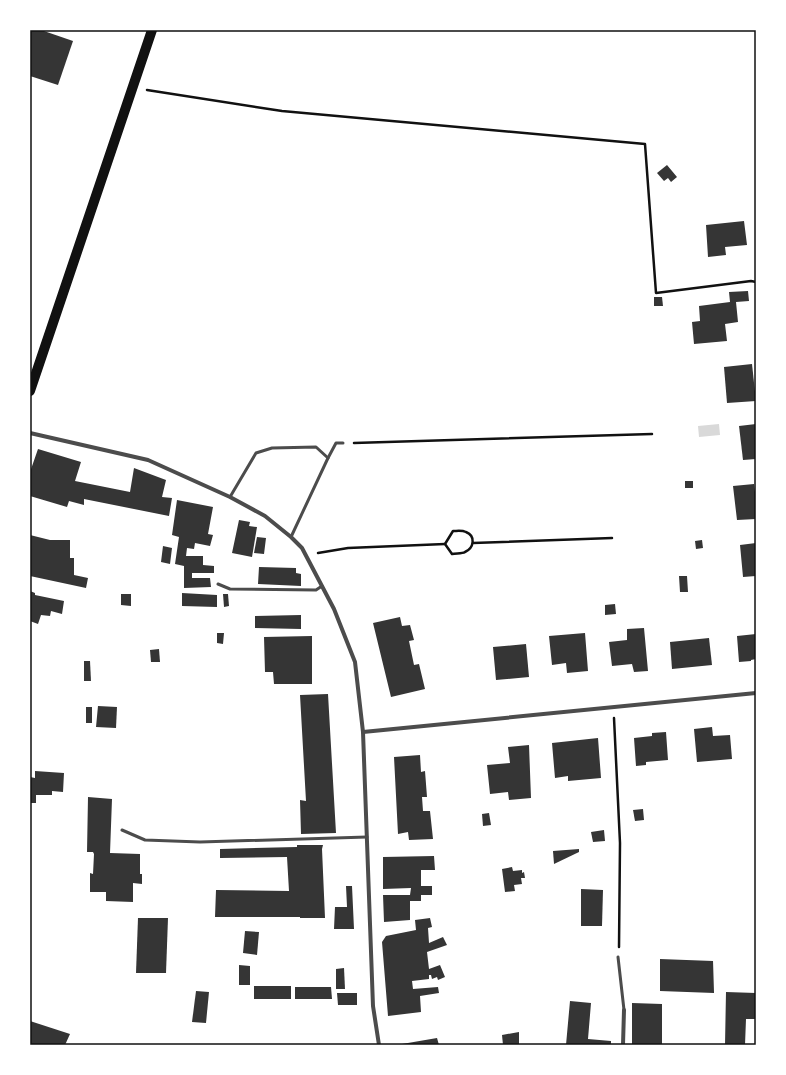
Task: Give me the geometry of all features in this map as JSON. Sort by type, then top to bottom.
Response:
[{"type":"main road","points":[[30,391],[152,30]]},
{"type":"street","points":[[30,433],[148,460],[230,497],[265,516],[291,537],[302,548],[307,556],[334,609],[354,662],[363,732],[373,1006],[379,1045]]},
{"type":"street","points":[[363,732],[756,693]]},
{"type":"street","points":[[624,1010],[624,1045]]},
{"type":"lane","points":[[291,537],[336,443],[344,443]]},
{"type":"lane","points":[[230,497],[256,453],[272,448],[316,447],[328,458]]},
{"type":"lane","points":[[218,584],[230,589],[316,590],[322,586]]},
{"type":"lane","points":[[122,830],[145,840],[200,842],[367,837]]},
{"type":"lane","points":[[618,957],[624,1010]]},
{"type":"path","points":[[132,88],[282,111],[645,144],[656,293],[751,281],[756,282]]},
{"type":"path","points":[[344,443],[652,434]]},
{"type":"path","points":[[453,531],[465,531],[471,535],[473,543],[471,548],[465,553],[452,554],[445,544],[453,531]]},
{"type":"path","points":[[473,543],[612,538]]},
{"type":"path","points":[[307,556],[348,548],[445,544]]},
{"type":"path","points":[[614,707],[620,843],[618,957]]},
{"type":"shaded area","points":[[719,424],[720,435],[699,437],[698,426]]},
{"type":"building","points":[[30,30],[41,30],[73,41],[58,85],[30,76]]},
{"type":"building","points":[[667,165],[677,177],[671,182],[668,178],[664,181],[657,173]]},
{"type":"building","points":[[744,221],[747,245],[725,247],[726,255],[708,257],[706,225]]},
{"type":"building","points":[[748,291],[749,301],[736,302],[738,322],[725,324],[727,341],[694,344],[692,322],[700,321],[699,306],[730,302],[729,292]]},
{"type":"building","points":[[654,297],[662,297],[663,306],[654,306]]},
{"type":"building","points":[[752,364],[756,401],[727,403],[724,367]]},
{"type":"building","points":[[756,424],[756,459],[743,460],[739,426]]},
{"type":"building","points":[[38,449],[81,462],[75,481],[130,492],[134,468],[166,480],[162,497],[172,498],[169,516],[84,499],[84,505],[69,501],[67,507],[30,496],[30,472]]},
{"type":"building","points":[[685,481],[693,481],[693,488],[685,488]]},
{"type":"building","points":[[754,484],[756,492],[756,519],[737,520],[733,486]]},
{"type":"building","points":[[177,500],[213,507],[208,534],[213,535],[210,546],[195,543],[194,549],[187,548],[186,556],[203,556],[203,565],[214,566],[214,573],[192,573],[192,578],[210,578],[211,587],[184,588],[184,566],[175,564],[179,537],[172,535]]},
{"type":"building","points":[[239,520],[250,522],[249,526],[257,527],[252,557],[232,553]]},
{"type":"building","points":[[30,535],[50,540],[70,540],[70,558],[74,558],[74,575],[88,578],[86,588],[30,576]]},
{"type":"building","points":[[257,537],[266,538],[264,554],[254,553]]},
{"type":"building","points":[[702,540],[703,548],[696,549],[695,541]]},
{"type":"building","points":[[756,543],[756,576],[743,577],[740,545]]},
{"type":"building","points":[[163,546],[172,548],[170,564],[161,562]]},
{"type":"building","points":[[259,567],[296,568],[296,573],[301,574],[301,586],[258,584]]},
{"type":"building","points":[[679,576],[687,576],[688,592],[680,592]]},
{"type":"building","points":[[30,591],[35,593],[35,595],[64,601],[62,614],[51,611],[50,616],[41,615],[38,624],[30,621]]},
{"type":"building","points":[[182,593],[217,595],[217,607],[182,606]]},
{"type":"building","points":[[121,594],[131,594],[131,606],[121,605]]},
{"type":"building","points":[[223,594],[228,594],[229,606],[224,607]]},
{"type":"building","points":[[615,604],[616,614],[605,615],[605,605]]},
{"type":"building","points":[[301,615],[301,629],[255,628],[255,616]]},
{"type":"building","points":[[400,617],[402,626],[410,625],[414,640],[409,641],[414,665],[419,664],[425,689],[391,697],[373,623]]},
{"type":"building","points":[[644,628],[648,671],[634,672],[632,664],[612,666],[609,642],[627,640],[627,629]]},
{"type":"building","points":[[217,633],[224,633],[223,644],[217,643]]},
{"type":"building","points":[[585,633],[588,671],[567,673],[566,663],[552,665],[549,636]]},
{"type":"building","points":[[756,634],[756,659],[739,662],[737,636]]},
{"type":"building","points":[[312,636],[312,684],[274,684],[273,672],[265,672],[264,637]]},
{"type":"building","points":[[709,638],[712,665],[672,669],[670,642]]},
{"type":"building","points":[[526,644],[529,677],[496,680],[493,647]]},
{"type":"building","points":[[159,649],[160,662],[151,662],[150,650]]},
{"type":"building","points":[[84,661],[90,661],[91,681],[84,681]]},
{"type":"building","points":[[328,694],[336,833],[301,834],[300,800],[306,801],[300,695]]},
{"type":"building","points":[[98,706],[117,707],[116,728],[96,727]]},
{"type":"building","points":[[86,707],[92,707],[92,723],[86,723]]},
{"type":"building","points":[[712,727],[713,736],[730,735],[732,759],[697,762],[694,729]]},
{"type":"building","points":[[666,732],[668,760],[646,762],[646,765],[636,766],[634,738],[652,736],[652,733]]},
{"type":"building","points":[[598,738],[601,778],[568,781],[568,776],[555,778],[552,743]]},
{"type":"building","points":[[529,745],[531,798],[509,800],[508,792],[490,794],[487,765],[510,763],[508,747]]},
{"type":"building","points":[[420,755],[421,772],[425,771],[427,797],[422,797],[423,811],[430,811],[433,839],[409,840],[408,832],[398,834],[394,757]]},
{"type":"building","points":[[35,771],[64,773],[63,792],[52,791],[52,795],[36,795],[36,803],[30,803],[30,777],[35,778]]},
{"type":"building","points":[[88,797],[112,799],[110,853],[140,854],[140,874],[142,874],[142,884],[133,883],[133,902],[106,901],[106,892],[90,892],[90,873],[93,874],[94,854],[93,852],[87,852]]},
{"type":"building","points":[[643,809],[644,820],[635,821],[633,810]]},
{"type":"building","points":[[489,813],[491,825],[483,826],[482,814]]},
{"type":"building","points":[[604,830],[605,841],[593,842],[591,832]]},
{"type":"building","points":[[297,845],[323,845],[325,918],[215,917],[216,890],[289,891],[287,857],[220,858],[220,849],[297,847]]},
{"type":"building","points":[[579,849],[579,852],[554,864],[553,851]]},
{"type":"building","points":[[434,856],[435,870],[421,870],[421,886],[432,886],[432,895],[421,895],[421,901],[410,901],[410,920],[384,922],[383,895],[410,895],[411,888],[383,889],[383,857]]},
{"type":"building","points":[[512,867],[513,871],[522,870],[525,878],[521,878],[522,884],[514,885],[515,891],[505,892],[502,869]]},
{"type":"building","points":[[346,886],[352,886],[354,929],[334,929],[335,907],[347,907]]},
{"type":"building","points":[[581,889],[603,890],[602,926],[581,926]]},
{"type":"building","points":[[138,918],[168,918],[166,973],[136,973]]},
{"type":"building","points":[[430,918],[432,927],[428,928],[429,943],[443,937],[447,945],[427,952],[429,969],[440,965],[445,977],[438,980],[437,977],[432,979],[431,975],[429,975],[429,979],[412,981],[413,989],[438,987],[439,993],[420,996],[421,1012],[388,1016],[382,942],[386,936],[416,930],[415,920]]},
{"type":"building","points":[[245,931],[259,932],[257,955],[243,953]]},
{"type":"building","points":[[660,959],[713,961],[714,993],[660,991]]},
{"type":"building","points":[[239,965],[250,966],[250,985],[239,985]]},
{"type":"building","points":[[344,968],[345,989],[336,989],[336,969]]},
{"type":"building","points":[[254,986],[291,986],[291,999],[254,999]]},
{"type":"building","points":[[295,987],[331,987],[332,999],[295,999]]},
{"type":"building","points":[[196,991],[209,992],[206,1023],[192,1022]]},
{"type":"building","points":[[726,992],[756,993],[756,1019],[746,1019],[745,1045],[725,1045]]},
{"type":"building","points":[[337,993],[357,993],[357,1005],[338,1005]]},
{"type":"building","points":[[570,1001],[591,1003],[588,1039],[611,1041],[611,1045],[566,1045]]},
{"type":"building","points":[[632,1003],[662,1004],[662,1045],[632,1045]]},
{"type":"building","points":[[30,1021],[70,1034],[65,1045],[30,1045]]},
{"type":"building","points":[[519,1032],[519,1045],[503,1045],[502,1035]]},
{"type":"building","points":[[437,1038],[439,1045],[402,1045],[402,1044]]}]
